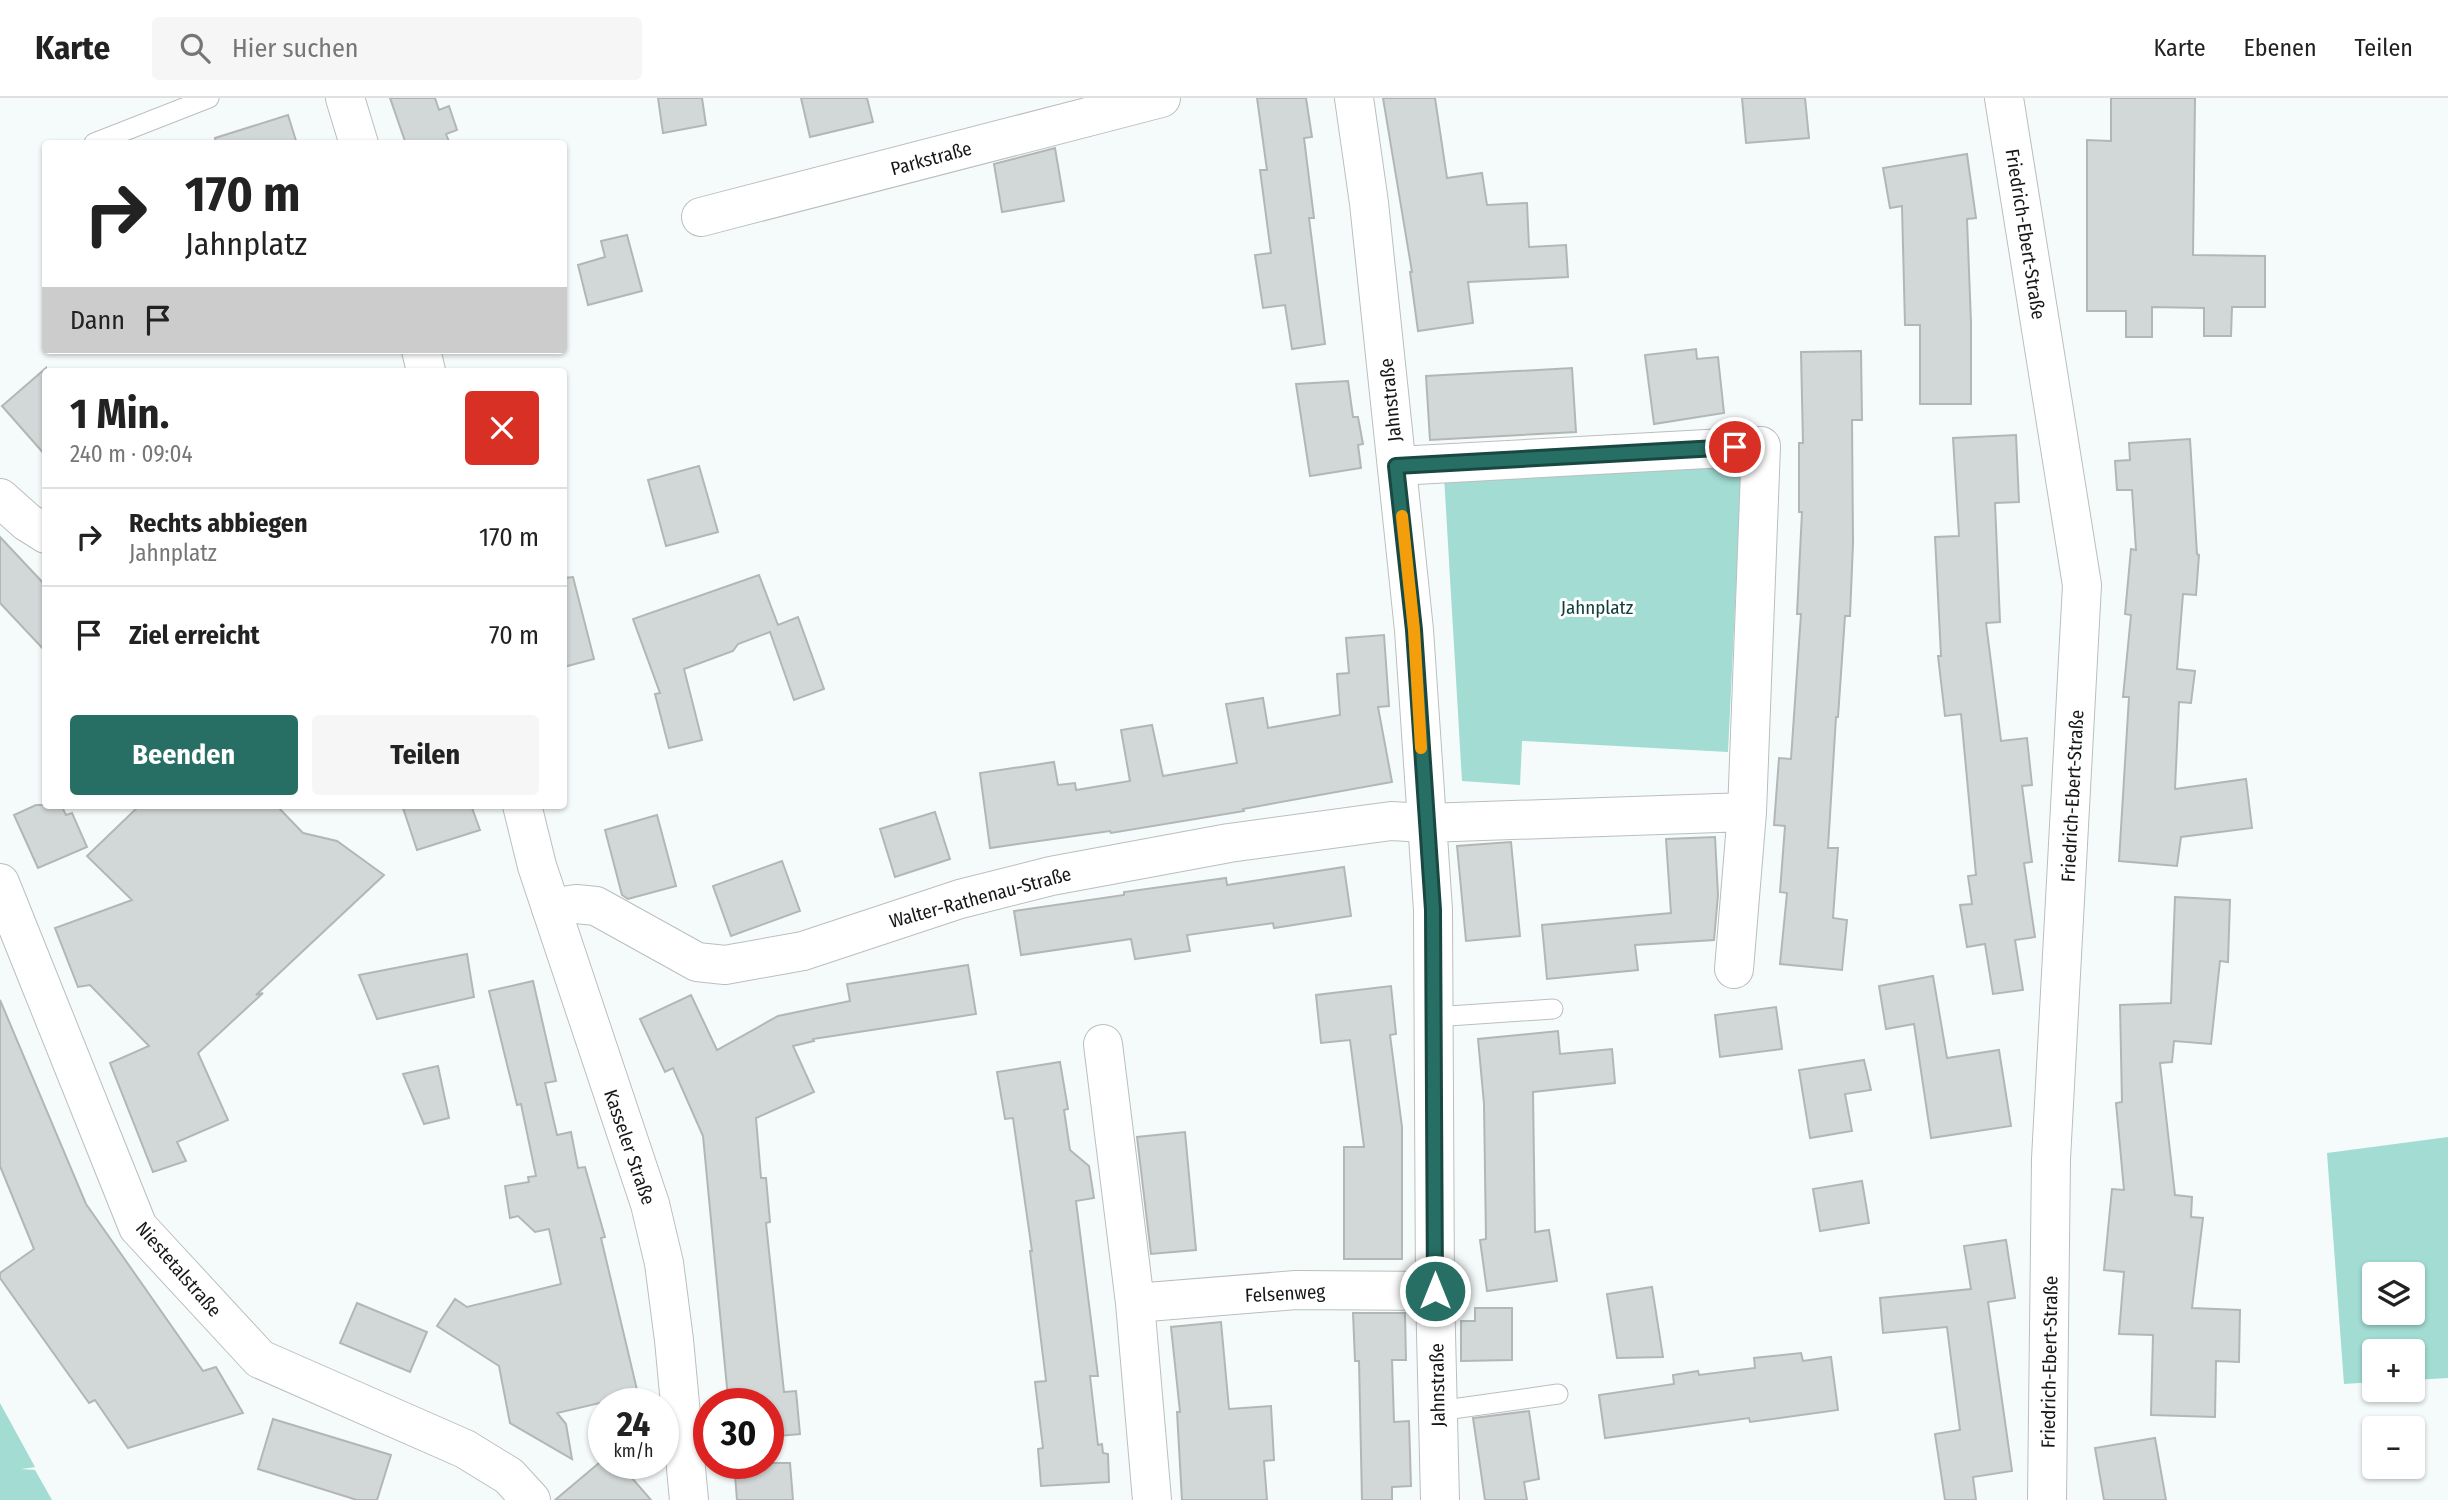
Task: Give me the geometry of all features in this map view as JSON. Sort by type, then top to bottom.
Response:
[{"type":"street","points":[[345,98],[358,140]]},
{"type":"street","name":"Parkstraße","points":[[701,217],[1161,98]]},
{"type":"street","name":"Jahnstraße","points":[[1354,98],[1369,204],[1414,630],[1433,910],[1435,1291],[1440,1500]]},
{"type":"street","name":"Friedrich-Ebert-Straße","points":[[2004,98],[2082,584],[2051,1159],[2047,1500]]},
{"type":"street","points":[[1396,466],[1761,446],[1747,813],[1734,969]]},
{"type":"street","points":[[0,498],[42,531]]},
{"type":"street","name":"Kasseler Straße","points":[[523,809],[537,866],[650,1204],[664,1263],[689,1500]]},
{"type":"street","points":[[1426,823],[1747,813]]},
{"type":"street","name":"Walter-Rathenau-Straße","points":[[551,908],[576,904],[596,906],[697,962],[725,965],[803,951],[960,899],[1051,876],[1229,843],[1391,821],[1426,823]]},
{"type":"street","name":"Niestetalstraße","points":[[0,884],[138,1227],[260,1359],[465,1449],[509,1476],[531,1500]]},
{"type":"street","points":[[1103,1044],[1135,1303],[1152,1500]]},
{"type":"street","name":"Felsenweg","points":[[1135,1303],[1296,1290],[1435,1291]]},
{"type":"lane","points":[[102,140],[209,98]]},
{"type":"lane","points":[[1434,1017],[1553,1009]]},
{"type":"lane","points":[[1438,1411],[1558,1394]]},
{"type":"green space","name":"Jahnplatz","points":[[1742,463],[1728,752],[1522,741],[1520,785],[1462,781],[1444,476]]},
{"type":"green space","points":[[2448,1137],[2448,1378],[2425,1379],[2425,1339],[2362,1339],[2362,1383],[2344,1384],[2327,1153]]},
{"type":"green space","points":[[0,1403],[35,1467],[21,1469],[35,1470],[52,1500],[0,1500]]},
{"type":"building","points":[[390,98],[435,98],[439,110],[449,106],[457,130],[446,134],[448,140],[405,140]]},
{"type":"building","points":[[658,98],[702,98],[706,125],[663,133]]},
{"type":"building","points":[[801,98],[867,98],[873,122],[810,137]]},
{"type":"building","points":[[1257,98],[1306,98],[1312,137],[1304,138],[1314,218],[1309,218],[1325,344],[1292,349],[1285,305],[1263,308],[1255,255],[1271,253],[1260,170],[1267,170]]},
{"type":"building","points":[[1383,98],[1435,98],[1447,178],[1482,173],[1487,205],[1527,203],[1529,247],[1566,245],[1568,277],[1468,282],[1473,323],[1418,331],[1412,272]]},
{"type":"building","points":[[1742,98],[1805,98],[1809,138],[1746,143]]},
{"type":"building","points":[[2111,98],[2195,98],[2193,255],[2265,256],[2265,307],[2232,307],[2231,336],[2204,336],[2204,308],[2152,307],[2152,337],[2126,337],[2126,311],[2087,311],[2087,140],[2111,141]]},
{"type":"building","points":[[288,115],[296,140],[215,140]]},
{"type":"building","points":[[1055,148],[1064,201],[1002,212],[994,164]]},
{"type":"building","points":[[1967,154],[1976,218],[1967,219],[1971,404],[1920,404],[1920,325],[1905,325],[1902,206],[1890,208],[1883,168]]},
{"type":"building","points":[[627,235],[642,291],[588,305],[578,265],[605,257],[601,241]]},
{"type":"building","points":[[1696,349],[1697,359],[1718,357],[1724,413],[1654,424],[1645,355]]},
{"type":"building","points":[[1861,351],[1862,420],[1852,420],[1853,543],[1850,616],[1845,616],[1828,848],[1838,848],[1833,918],[1847,920],[1842,970],[1780,964],[1787,893],[1780,892],[1785,826],[1774,825],[1779,758],[1791,759],[1801,614],[1797,614],[1802,512],[1799,512],[1799,443],[1803,443],[1801,352]]},
{"type":"building","points":[[1572,368],[1576,432],[1430,440],[1426,376]]},
{"type":"building","points":[[42,371],[42,451],[2,406]]},
{"type":"building","points":[[1348,381],[1353,417],[1358,417],[1363,444],[1358,445],[1361,468],[1310,476],[1296,384]]},
{"type":"building","points":[[2016,435],[2019,502],[1995,503],[2000,622],[1986,623],[2001,741],[2027,738],[2032,785],[2022,786],[2032,862],[2024,863],[2035,937],[2015,940],[2023,990],[1993,994],[1985,944],[1967,947],[1960,905],[1972,904],[1968,876],[1976,875],[1961,714],[1945,716],[1938,656],[1941,656],[1935,537],[1959,536],[1953,438]]},
{"type":"building","points":[[2190,439],[2199,555],[2196,595],[2183,594],[2177,669],[2195,671],[2191,703],[2179,702],[2175,789],[2246,779],[2252,828],[2181,837],[2177,866],[2119,861],[2129,697],[2123,697],[2131,615],[2125,614],[2131,549],[2136,550],[2132,490],[2117,490],[2115,461],[2130,460],[2129,443]]},
{"type":"building","points":[[699,466],[718,532],[666,546],[648,480]]},
{"type":"building","points":[[0,537],[42,582],[42,648],[0,603]]},
{"type":"building","points":[[759,575],[778,625],[798,617],[824,689],[794,700],[770,632],[738,644],[733,651],[684,669],[702,740],[669,748],[655,694],[660,693],[633,619]]},
{"type":"building","points":[[573,577],[594,659],[567,666],[567,578]]},
{"type":"building","points":[[1384,635],[1389,706],[1378,707],[1392,782],[1243,809],[1244,811],[1111,833],[1110,831],[990,848],[980,773],[1054,762],[1058,785],[1075,783],[1076,790],[1130,781],[1121,730],[1152,725],[1163,776],[1237,763],[1226,704],[1263,698],[1268,728],[1340,715],[1337,674],[1349,673],[1346,638]]},
{"type":"building","points":[[36,805],[42,805],[42,809],[63,809],[66,815],[72,813],[87,847],[38,868],[14,815]]},
{"type":"building","points":[[136,809],[280,809],[303,833],[337,841],[384,875],[198,1053],[228,1120],[177,1142],[186,1161],[153,1172],[110,1063],[149,1046],[90,985],[78,987],[55,928],[132,900],[87,856]]},
{"type":"building","points":[[403,809],[472,809],[480,830],[417,850]]},
{"type":"building","points":[[935,812],[950,859],[895,877],[880,829]]},
{"type":"building","points":[[657,815],[676,886],[628,899],[622,895],[605,830]]},
{"type":"building","points":[[1715,837],[1718,895],[1714,940],[1635,945],[1638,970],[1547,979],[1542,925],[1671,913],[1666,839]]},
{"type":"building","points":[[1511,842],[1520,936],[1466,941],[1457,846]]},
{"type":"building","points":[[782,861],[800,911],[731,936],[713,886]]},
{"type":"building","points":[[1344,867],[1351,916],[1274,928],[1273,923],[1187,935],[1190,951],[1135,959],[1131,939],[1021,955],[1014,911],[1226,878],[1227,885]]},
{"type":"building","points":[[2175,897],[2230,900],[2228,962],[2220,961],[2211,1044],[2174,1041],[2172,1062],[2160,1063],[2175,1195],[2192,1197],[2191,1217],[2203,1218],[2192,1308],[2240,1310],[2239,1362],[2216,1361],[2215,1417],[2151,1415],[2153,1335],[2119,1334],[2124,1272],[2104,1270],[2112,1189],[2124,1190],[2116,1103],[2122,1102],[2120,1005],[2171,1003]]},
{"type":"building","points":[[467,954],[474,997],[377,1019],[359,975]]},
{"type":"building","points":[[968,965],[976,1014],[813,1039],[814,1041],[793,1046],[814,1092],[756,1118],[761,1178],[766,1178],[770,1222],[766,1223],[784,1388],[727,1388],[703,1136],[673,1068],[665,1072],[640,1019],[691,995],[717,1050],[778,1016],[850,1001],[847,984]]},
{"type":"building","points":[[1933,976],[1947,1058],[1999,1050],[2011,1126],[1931,1138],[1914,1024],[1886,1029],[1879,986]]},
{"type":"building","points":[[533,981],[556,1081],[545,1083],[557,1135],[571,1132],[578,1168],[585,1167],[605,1237],[601,1238],[637,1388],[588,1388],[588,1406],[557,1413],[566,1424],[572,1459],[510,1423],[499,1366],[437,1326],[455,1299],[467,1307],[561,1284],[549,1229],[535,1232],[518,1216],[510,1218],[505,1186],[529,1182],[528,1177],[536,1176],[521,1104],[517,1105],[489,991]]},
{"type":"building","points":[[1391,986],[1396,1034],[1390,1035],[1402,1127],[1402,1259],[1344,1259],[1344,1147],[1364,1147],[1350,1040],[1321,1043],[1316,995]]},
{"type":"building","points":[[0,1000],[86,1204],[203,1371],[216,1367],[243,1413],[128,1448],[95,1400],[89,1403],[0,1278],[0,1273],[34,1249],[0,1166]]},
{"type":"building","points":[[1776,1007],[1782,1049],[1720,1057],[1715,1015]]},
{"type":"building","points":[[1558,1031],[1560,1054],[1612,1049],[1615,1083],[1533,1092],[1535,1232],[1549,1230],[1557,1281],[1487,1291],[1480,1240],[1486,1239],[1484,1104],[1478,1039]]},
{"type":"building","points":[[1864,1060],[1871,1090],[1845,1094],[1852,1131],[1810,1138],[1799,1070]]},
{"type":"building","points":[[1060,1062],[1068,1109],[1064,1110],[1070,1150],[1089,1166],[1094,1198],[1076,1201],[1098,1376],[1090,1376],[1098,1445],[1102,1444],[1103,1453],[1108,1454],[1109,1482],[1041,1486],[1038,1449],[1043,1448],[1035,1382],[1046,1381],[1032,1251],[1013,1118],[1005,1119],[997,1072]]},
{"type":"building","points":[[438,1066],[449,1118],[424,1124],[403,1074]]},
{"type":"building","points":[[1185,1132],[1196,1250],[1151,1254],[1137,1137]]},
{"type":"building","points":[[1862,1181],[1869,1223],[1820,1231],[1813,1189]]},
{"type":"building","points":[[2006,1240],[2015,1298],[1988,1302],[2012,1471],[1973,1477],[1976,1500],[1945,1500],[1935,1434],[1960,1430],[1947,1327],[1883,1333],[1880,1298],[1971,1289],[1964,1246]]},
{"type":"building","points":[[1652,1287],[1663,1357],[1617,1358],[1607,1294]]},
{"type":"building","points":[[357,1303],[427,1332],[410,1372],[340,1343]]},
{"type":"building","points":[[1475,1308],[1512,1308],[1512,1360],[1461,1361],[1461,1321],[1475,1321]]},
{"type":"building","points":[[1353,1313],[1405,1313],[1406,1360],[1392,1360],[1394,1422],[1409,1421],[1411,1486],[1392,1487],[1392,1500],[1362,1500],[1359,1361],[1355,1361]]},
{"type":"building","points":[[1221,1322],[1229,1409],[1271,1406],[1274,1460],[1264,1461],[1267,1500],[1182,1500],[1177,1412],[1180,1412],[1171,1327]]},
{"type":"building","points":[[1801,1353],[1803,1361],[1831,1357],[1838,1410],[1750,1422],[1749,1418],[1605,1438],[1599,1395],[1674,1384],[1673,1375],[1698,1371],[1699,1375],[1755,1368],[1754,1358]]},
{"type":"building","points":[[796,1391],[800,1434],[784,1436],[784,1392]]},
{"type":"building","points":[[1529,1411],[1539,1479],[1524,1482],[1527,1500],[1485,1500],[1473,1418]]},
{"type":"building","points":[[273,1419],[391,1455],[377,1500],[357,1500],[258,1469]]},
{"type":"building","points":[[2155,1438],[2166,1500],[2104,1500],[2095,1448]]},
{"type":"building","points":[[784,1463],[790,1463],[793,1500],[737,1500],[735,1479],[784,1479]]},
{"type":"building","points":[[588,1472],[588,1479],[633,1479],[651,1500],[555,1500]]},
{"type":"slow traffic","points":[[1402,516],[1414,630],[1421,748]]},
{"type":"route","points":[[1435,1291],[1433,910],[1414,630],[1396,466],[1735,447]]}]
